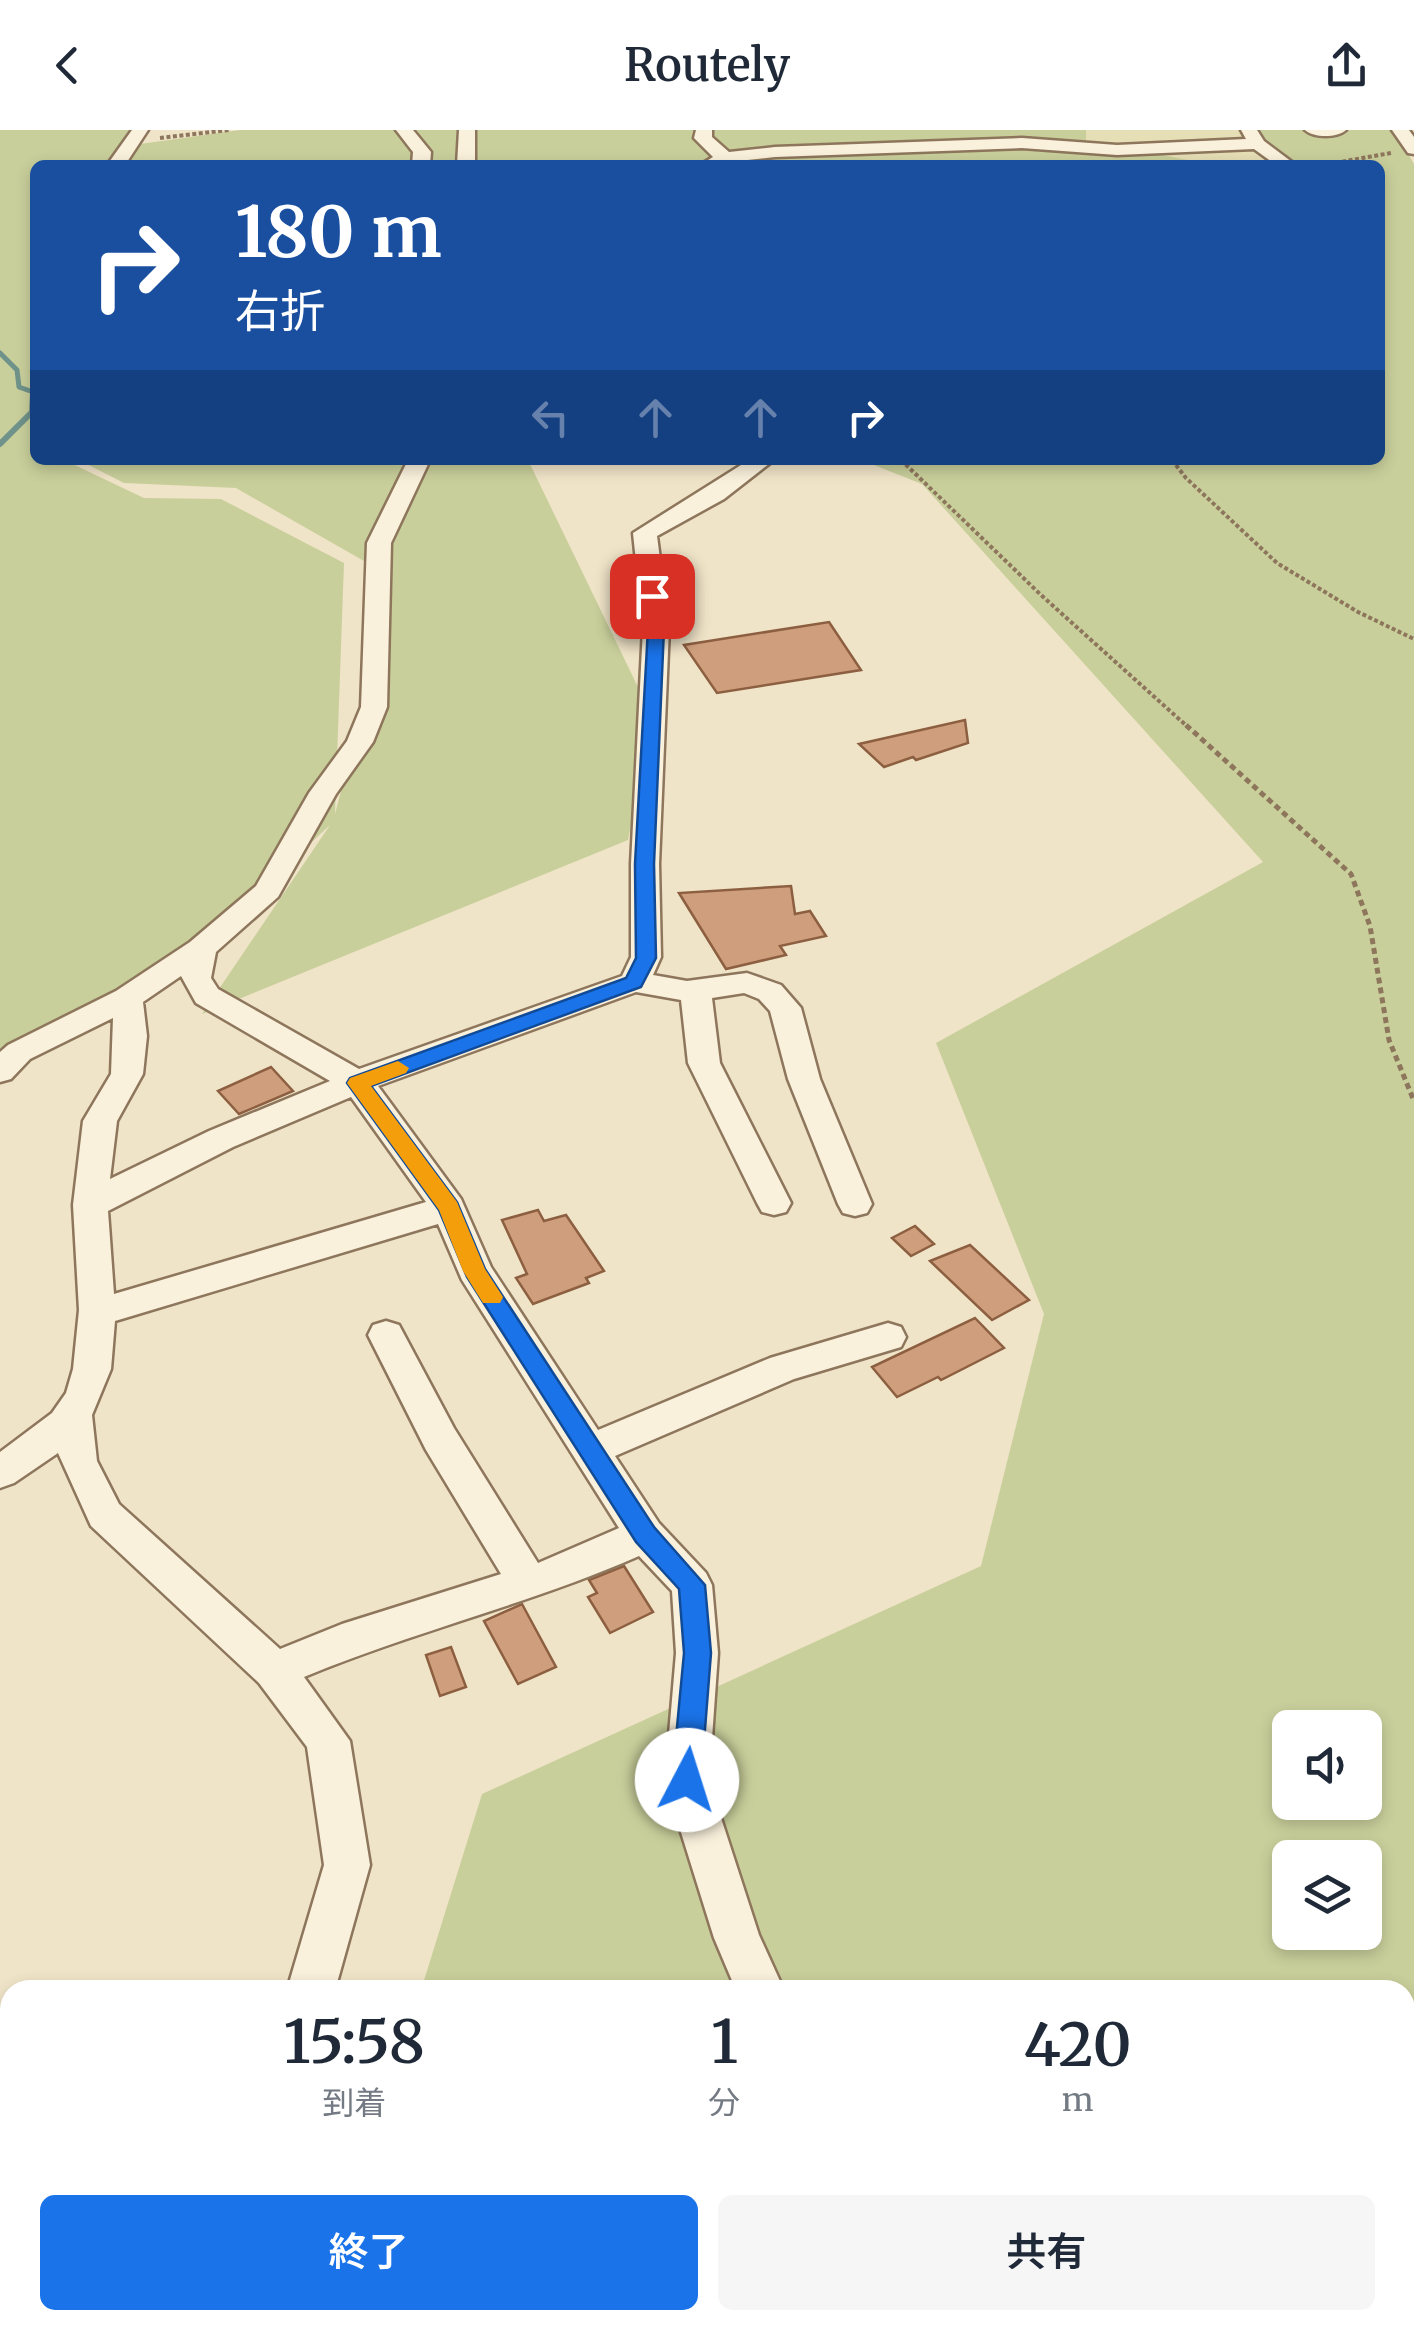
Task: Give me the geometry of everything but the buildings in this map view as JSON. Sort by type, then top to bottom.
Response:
[{"type":"street","points":[[404,130],[422,152],[421,160]]},
{"type":"street","points":[[466,160],[468,130]]},
{"type":"street","points":[[704,130],[703,138],[716,160]]},
{"type":"street","points":[[1312,130],[1338,130]]},
{"type":"street","points":[[1400,130],[1413,149]]},
{"type":"street","points":[[120,160],[137,135]]},
{"type":"street","points":[[729,160],[775,152],[1022,143],[1117,150],[1254,137],[1282,160]]},
{"type":"street","points":[[0,1072],[18,1052],[127,998],[202,949],[268,892],[322,793],[360,742],[374,706],[379,543],[417,465]]},
{"type":"street","points":[[634,982],[646,958],[645,864],[656,628],[645,533],[716,494],[756,465]]},
{"type":"street","points":[[202,949],[196,978],[207,996],[358,1083],[450,1208],[475,1271],[645,1534],[692,1585],[698,1653],[687,1780],[736,1938],[755,1980]]},
{"type":"street","points":[[90,1204],[152,1169],[358,1083],[634,982],[699,990],[747,983],[770,992],[784,1008],[804,1079],[855,1204]]},
{"type":"street","points":[[699,990],[696,997],[704,1064],[774,1203]]},
{"type":"street","points":[[0,1472],[28,1455],[72,1416],[96,1362],[90,1204],[100,1120],[126,1074],[131,1036],[127,998]]},
{"type":"street","points":[[94,1314],[450,1208]]},
{"type":"street","points":[[386,1335],[440,1439],[528,1582]]},
{"type":"street","points":[[591,1450],[782,1368],[888,1336]]},
{"type":"street","points":[[72,1416],[78,1460],[105,1516],[274,1670],[328,1741],[348,1865],[314,1980]]},
{"type":"street","points":[[274,1670],[342,1642],[528,1582],[645,1534]]},
{"type":"path","points":[[137,135],[229,130]]},
{"type":"path","points":[[1351,160],[1413,149]]},
{"type":"path","points":[[906,465],[1040,595],[1351,874],[1361,890],[1369,921],[1384,1023],[1414,1100]]},
{"type":"path","points":[[1176,465],[1277,563],[1358,612],[1414,639]]},
{"type":"shaded area","points":[[1086,130],[1249,130],[1264,160],[1168,160],[1086,151]]},
{"type":"green space","points":[[0,130],[147,130],[133,145],[240,130],[1086,130],[1086,150],[1146,152],[1188,160],[30,160],[30,465],[75,465],[144,498],[221,499],[344,563],[335,814],[377,653],[378,569],[236,488],[124,483],[89,465],[530,465],[652,716],[628,840],[202,1014],[330,825],[188,958],[0,1061]]},
{"type":"green space","points":[[1249,130],[1395,130],[1414,164],[1414,1980],[424,1980],[482,1794],[981,1566],[1044,1314],[936,1043],[1263,862],[922,484],[874,465],[1385,465],[1385,160],[1264,160]]},
{"type":"waterway","points":[[0,353],[17,370],[19,387],[30,391]]},
{"type":"waterway","points":[[0,444],[30,414]]},
{"type":"slow traffic","points":[[398,1068],[358,1083],[450,1208],[475,1271],[491,1297]]},
{"type":"route","points":[[652,596],[656,628],[645,864],[646,958],[634,982],[358,1083],[450,1208],[475,1271],[645,1534],[692,1585],[698,1653],[687,1780]]}]
